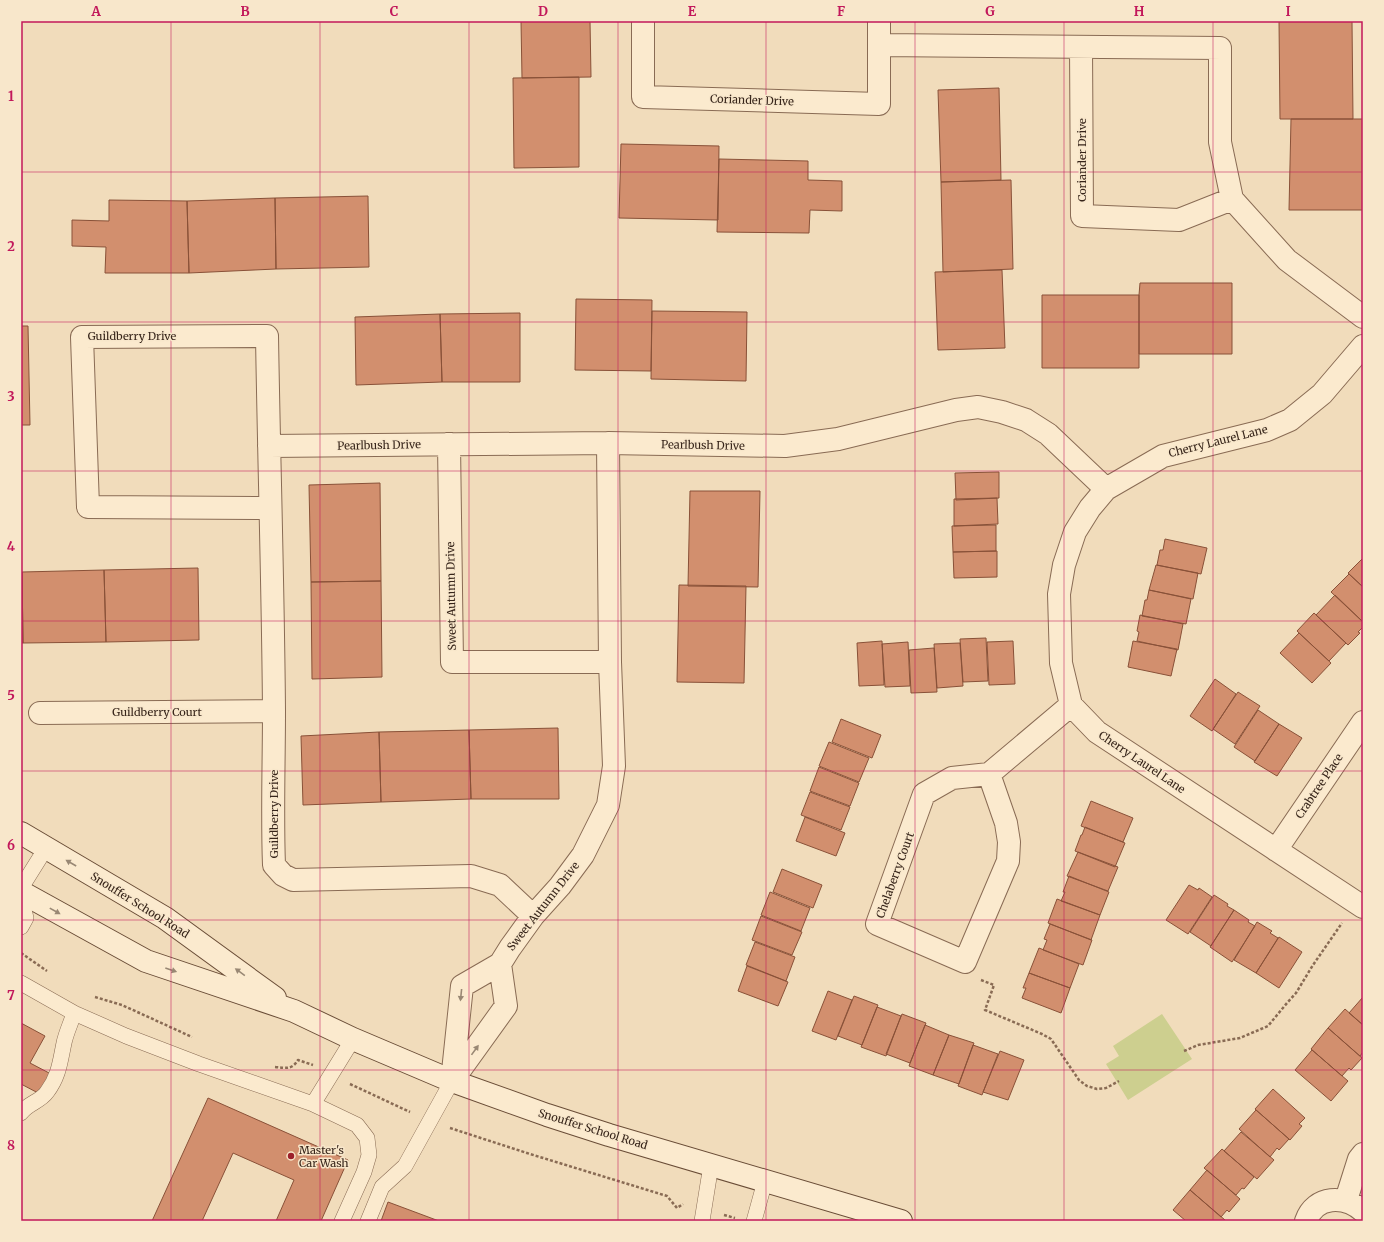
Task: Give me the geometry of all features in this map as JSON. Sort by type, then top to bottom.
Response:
[{"type":"street","name":"Coriander Drive","points":[[643,21],[642,97],[879,104],[879,21]]},
{"type":"street","points":[[880,45],[1220,48],[1220,142],[1232,199],[1287,260],[1363,317]]},
{"type":"street","name":"Coriander Drive","points":[[1081,47],[1082,216],[1179,220],[1232,199]]},
{"type":"street","name":"Guildberry Drive","points":[[270,508],[88,507],[82,337],[266,336],[269,446],[274,712],[274,865],[283,875],[293,880],[471,876],[489,880],[500,885],[533,916]]},
{"type":"street","name":"Cherry Laurel Lane","points":[[1359,904],[1097,732],[1071,705],[1061,664],[1060,594],[1064,565],[1075,532],[1090,508],[1106,489],[1162,456],[1267,430],[1290,420],[1322,394],[1363,346]]},
{"type":"street","name":"Pearlbush Drive","points":[[269,446],[608,444],[785,446],[838,439],[956,410],[978,407],[1002,412],[1026,420],[1048,434],[1106,489]]},
{"type":"street","name":"Sweet Autumn Drive","points":[[449,444],[452,662],[610,662]]},
{"type":"street","name":"Sweet Autumn Drive","points":[[452,1081],[462,986],[500,964],[533,916],[560,886],[583,855],[608,805],[614,766],[610,662],[608,444]]},
{"type":"street","points":[[965,962],[1008,860],[1009,842],[1006,823],[989,774],[1071,705]]},
{"type":"street","name":"Guildberry Court","points":[[40,713],[274,712]]},
{"type":"street","name":"Crabtree Place","points":[[1276,850],[1363,722]]},
{"type":"street","name":"Chelaberry Court","points":[[965,962],[877,924],[924,794],[952,778],[989,774]]},
{"type":"street","name":"Snouffer School Road","points":[[21,833],[165,918],[294,1011]]},
{"type":"street","name":"Snouffer School Road","points":[[21,892],[146,961],[294,1011],[353,1039],[452,1081],[547,1115],[901,1221]]},
{"type":"street","points":[[452,1081],[506,1006],[500,964]]},
{"type":"street","points":[[1306,1221],[1314,1208],[1324,1202],[1335,1199],[1354,1206],[1359,1159],[1363,1154]]},
{"type":"lane","points":[[21,888],[46,848]]},
{"type":"lane","points":[[21,897],[26,918],[21,927]]},
{"type":"lane","points":[[21,983],[74,1013],[126,1036],[199,1064],[313,1104],[357,1125],[367,1138],[369,1155],[364,1172],[342,1221]]},
{"type":"lane","points":[[21,1113],[26,1107],[40,1100],[57,1077],[62,1061],[65,1041],[74,1013]]},
{"type":"lane","points":[[313,1104],[353,1039]]},
{"type":"lane","points":[[368,1221],[382,1187],[406,1166],[452,1081]]},
{"type":"lane","points":[[702,1221],[711,1165]]},
{"type":"lane","points":[[754,1221],[765,1181]]},
{"type":"path","points":[[1184,1051],[1198,1045],[1240,1038],[1268,1026],[1296,993],[1313,965],[1347,916],[1359,904]]},
{"type":"path","points":[[21,953],[50,974]]},
{"type":"path","points":[[965,962],[976,978],[994,985],[985,1010],[1051,1038],[1079,1080],[1088,1086],[1097,1089],[1106,1088],[1119,1081]]},
{"type":"path","points":[[94,997],[122,1006],[198,1040]]},
{"type":"path","points":[[268,1066],[289,1068],[298,1060],[316,1066]]},
{"type":"path","points":[[346,1082],[407,1111]]},
{"type":"path","points":[[450,1128],[538,1157],[667,1196],[677,1208],[684,1204]]},
{"type":"path","points":[[723,1214],[736,1218]]},
{"type":"green space","points":[[1162,1014],[1192,1059],[1128,1100],[1106,1064],[1119,1056],[1113,1046]]},
{"type":"building","points":[[521,21],[590,21],[591,77],[522,78]]},
{"type":"building","points":[[1279,21],[1352,21],[1353,119],[1280,119]]},
{"type":"building","points":[[579,77],[579,167],[514,168],[513,78]]},
{"type":"building","points":[[999,88],[1001,180],[941,182],[938,90]]},
{"type":"building","points":[[1291,119],[1363,119],[1363,210],[1289,210]]},
{"type":"building","points":[[621,144],[719,146],[718,220],[619,218]]},
{"type":"building","points":[[719,159],[808,161],[808,180],[842,181],[842,211],[810,210],[809,233],[717,232]]},
{"type":"building","points":[[1011,180],[1013,269],[943,272],[941,182]]},
{"type":"building","points":[[368,196],[369,267],[276,269],[275,198]]},
{"type":"building","points":[[275,198],[276,269],[189,273],[187,201]]},
{"type":"building","points":[[109,200],[187,201],[189,273],[105,273],[106,247],[72,246],[72,220],[109,221]]},
{"type":"building","points":[[1002,270],[1005,348],[938,350],[935,272]]},
{"type":"building","points":[[1140,283],[1232,283],[1232,354],[1139,354]]},
{"type":"building","points":[[1042,295],[1139,295],[1139,368],[1042,368]]},
{"type":"building","points":[[576,299],[652,300],[651,371],[575,370]]},
{"type":"building","points":[[652,311],[747,312],[746,381],[651,379]]},
{"type":"building","points":[[520,313],[520,382],[442,382],[440,314]]},
{"type":"building","points":[[440,314],[442,382],[356,385],[355,317]]},
{"type":"building","points":[[21,326],[28,326],[30,425],[21,425]]},
{"type":"building","points":[[999,472],[999,498],[956,500],[955,473]]},
{"type":"building","points":[[380,483],[381,581],[311,582],[309,485]]},
{"type":"building","points":[[690,491],[760,491],[758,587],[688,586]]},
{"type":"building","points":[[997,498],[998,524],[954,526],[954,499]]},
{"type":"building","points":[[996,525],[996,551],[953,552],[952,526]]},
{"type":"building","points":[[1165,539],[1207,548],[1201,574],[1157,565],[1160,550],[1163,550]]},
{"type":"building","points":[[997,551],[997,577],[954,578],[953,552]]},
{"type":"building","points":[[1363,558],[1363,587],[1348,573]]},
{"type":"building","points":[[1156,565],[1198,573],[1193,599],[1149,590]]},
{"type":"building","points":[[198,568],[199,640],[106,642],[104,570]]},
{"type":"building","points":[[104,570],[106,642],[23,643],[22,572]]},
{"type":"building","points":[[22,572],[23,643],[21,643]]},
{"type":"building","points":[[1349,574],[1363,587],[1363,622],[1331,592]]},
{"type":"building","points":[[381,581],[382,677],[312,679],[311,582]]},
{"type":"building","points":[[679,585],[746,586],[744,683],[677,682]]},
{"type":"building","points":[[1149,590],[1191,599],[1186,624],[1142,616],[1145,600],[1147,600]]},
{"type":"building","points":[[1335,595],[1363,622],[1363,627],[1358,632],[1360,633],[1348,645],[1316,615]]},
{"type":"building","points":[[1314,613],[1346,643],[1329,661],[1297,631]]},
{"type":"building","points":[[1140,615],[1183,624],[1178,650],[1137,641]]},
{"type":"building","points":[[1299,633],[1331,663],[1312,683],[1280,653]]},
{"type":"building","points":[[986,638],[988,681],[963,682],[960,639]]},
{"type":"building","points":[[882,641],[884,685],[859,686],[857,643]]},
{"type":"building","points":[[1013,641],[1015,684],[989,685],[987,642]]},
{"type":"building","points":[[1133,641],[1177,649],[1171,676],[1128,667]]},
{"type":"building","points":[[908,642],[910,686],[885,687],[882,644]]},
{"type":"building","points":[[960,643],[963,686],[937,688],[934,644]]},
{"type":"building","points":[[934,648],[937,692],[911,693],[909,650]]},
{"type":"building","points":[[1215,679],[1236,694],[1212,731],[1190,716]]},
{"type":"building","points":[[1238,692],[1260,706],[1235,744],[1213,729]]},
{"type":"building","points":[[1258,710],[1279,724],[1255,761],[1234,747]]},
{"type":"building","points":[[841,719],[881,735],[872,758],[832,742]]},
{"type":"building","points":[[1279,724],[1302,738],[1277,776],[1254,762]]},
{"type":"building","points":[[558,728],[559,799],[471,799],[469,730]]},
{"type":"building","points":[[469,730],[471,799],[381,802],[379,732]]},
{"type":"building","points":[[379,732],[381,802],[303,805],[301,736]]},
{"type":"building","points":[[829,742],[869,758],[859,782],[819,766]]},
{"type":"building","points":[[819,767],[859,783],[850,806],[810,791]]},
{"type":"building","points":[[810,792],[850,807],[841,830],[801,815]]},
{"type":"building","points":[[1091,801],[1133,818],[1123,842],[1081,826]]},
{"type":"building","points":[[805,817],[845,833],[836,856],[796,841]]},
{"type":"building","points":[[1085,827],[1125,843],[1115,867],[1075,851]]},
{"type":"building","points":[[1078,852],[1118,867],[1108,891],[1067,876]]},
{"type":"building","points":[[782,869],[822,885],[813,908],[773,892]]},
{"type":"building","points":[[1069,876],[1109,892],[1100,915],[1061,901]]},
{"type":"building","points":[[1189,885],[1198,890],[1199,888],[1212,897],[1188,934],[1166,920]]},
{"type":"building","points":[[770,892],[810,908],[801,931],[761,915]]},
{"type":"building","points":[[1214,895],[1234,910],[1211,946],[1190,932]]},
{"type":"building","points":[[1057,899],[1100,915],[1091,940],[1048,923]]},
{"type":"building","points":[[1234,910],[1255,926],[1232,962],[1210,947]]},
{"type":"building","points":[[761,916],[802,932],[792,955],[752,940]]},
{"type":"building","points":[[1257,922],[1272,931],[1270,933],[1278,938],[1256,973],[1234,960]]},
{"type":"building","points":[[1050,924],[1092,940],[1083,965],[1043,950],[1047,940],[1044,939]]},
{"type":"building","points":[[1279,937],[1302,952],[1279,988],[1256,973]]},
{"type":"building","points":[[755,942],[795,957],[786,981],[746,965]]},
{"type":"building","points":[[1039,948],[1079,964],[1070,988],[1029,973]]},
{"type":"building","points":[[747,966],[788,982],[778,1006],[738,991]]},
{"type":"building","points":[[1029,973],[1070,988],[1061,1013],[1022,998],[1026,988],[1023,988]]},
{"type":"building","points":[[828,991],[852,1000],[836,1040],[812,1031]]},
{"type":"building","points":[[854,996],[878,1005],[862,1045],[838,1036]]},
{"type":"building","points":[[1363,997],[1363,1025],[1349,1013]]},
{"type":"building","points":[[877,1007],[901,1016],[886,1056],[861,1047]]},
{"type":"building","points":[[1345,1009],[1363,1025],[1363,1052],[1360,1056],[1328,1028]]},
{"type":"building","points":[[902,1014],[926,1023],[910,1063],[886,1054]]},
{"type":"building","points":[[21,1023],[45,1036],[30,1063],[51,1074],[40,1094],[21,1084]]},
{"type":"building","points":[[925,1025],[949,1035],[933,1075],[909,1066]]},
{"type":"building","points":[[1328,1028],[1362,1058],[1351,1070],[1349,1068],[1342,1076],[1311,1049]]},
{"type":"building","points":[[949,1035],[974,1043],[959,1084],[933,1075]]},
{"type":"building","points":[[973,1045],[998,1054],[982,1095],[958,1086]]},
{"type":"building","points":[[1312,1050],[1348,1081],[1331,1101],[1295,1070]]},
{"type":"building","points":[[1000,1051],[1024,1060],[1008,1100],[983,1092]]},
{"type":"building","points":[[1273,1089],[1305,1118],[1299,1124],[1302,1126],[1290,1140],[1255,1109]]},
{"type":"building","name":"Master's Car Wash","points":[[208,1098],[348,1160],[321,1221],[276,1221],[294,1180],[233,1153],[202,1221],[152,1221]]},
{"type":"building","points":[[1256,1110],[1289,1139],[1279,1150],[1277,1148],[1270,1157],[1239,1129]]},
{"type":"building","points":[[1241,1132],[1274,1160],[1257,1179],[1224,1151]]},
{"type":"building","points":[[1222,1149],[1254,1177],[1244,1189],[1242,1188],[1236,1195],[1204,1168]]},
{"type":"building","points":[[1207,1170],[1240,1199],[1229,1212],[1227,1210],[1221,1217],[1190,1190]]},
{"type":"building","points":[[1190,1190],[1225,1220],[1186,1221],[1173,1210]]},
{"type":"building","points":[[388,1202],[439,1221],[381,1221]]},
{"type":"place","name":"Master's Car Wash","points":[[291,1156]]}]
